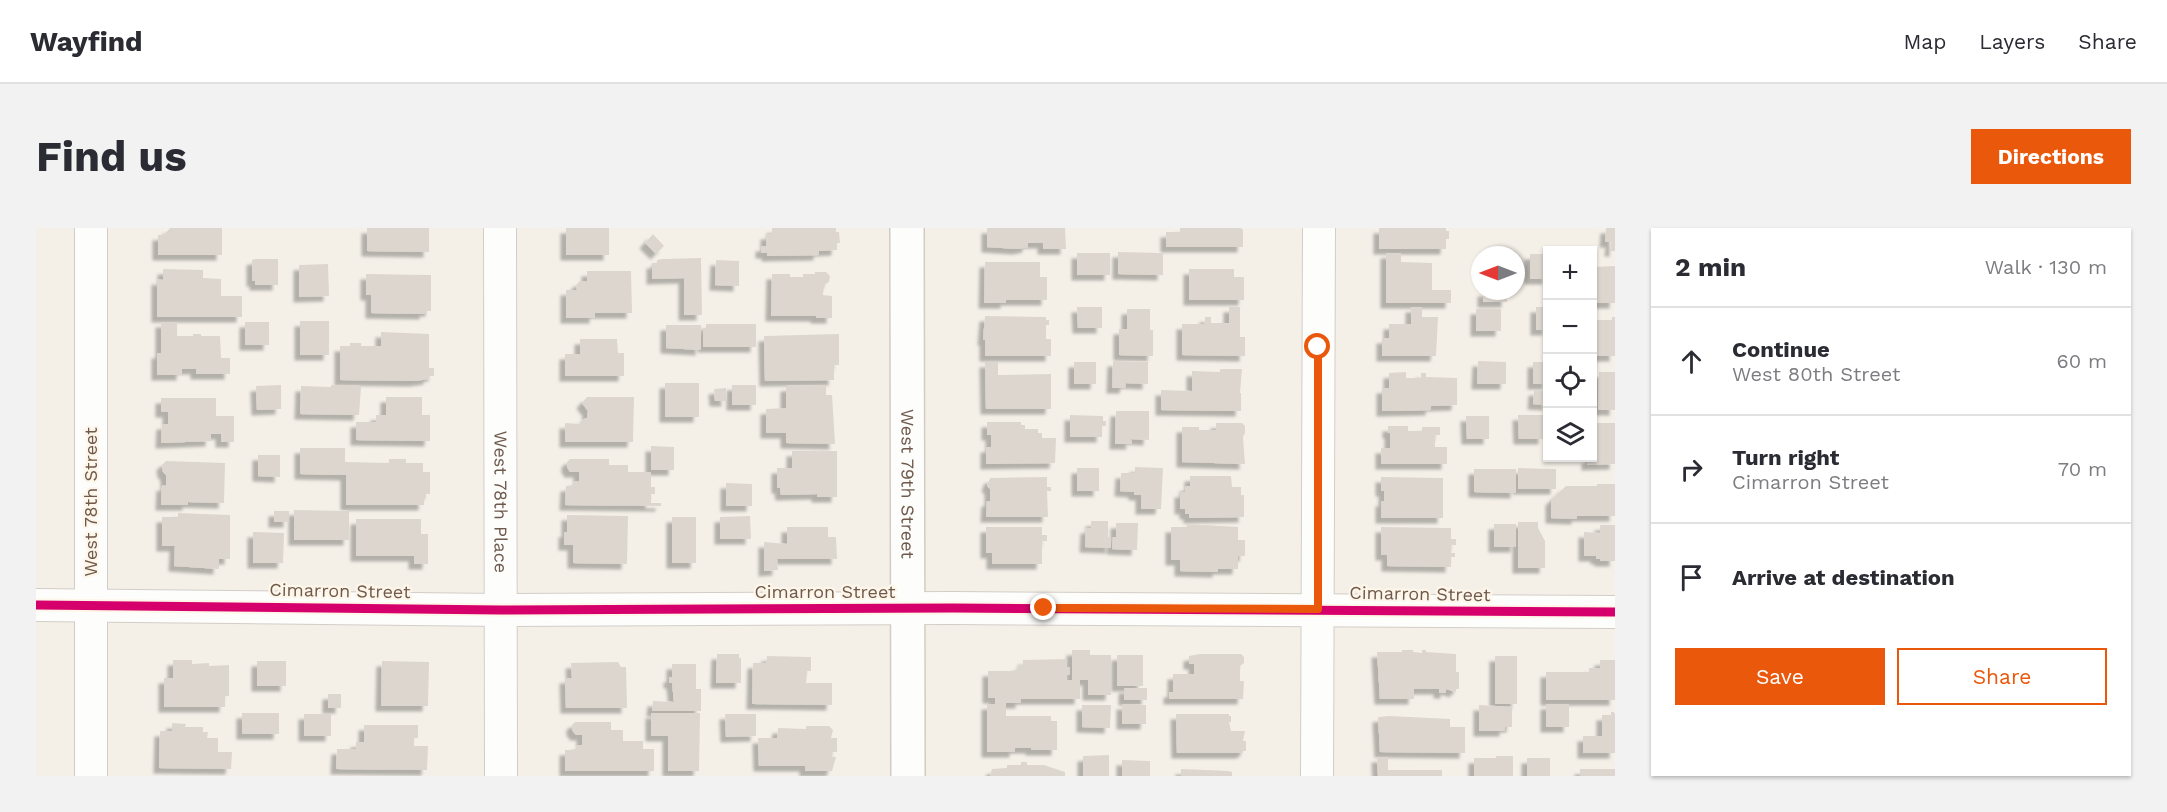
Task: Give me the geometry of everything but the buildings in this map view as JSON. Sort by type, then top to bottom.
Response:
[{"type":"street","name":"West 78th Street","points":[[91,228],[91,776]]},
{"type":"street","name":"West 78th Place","points":[[500,228],[501,776]]},
{"type":"street","name":"West 79th Street","points":[[907,228],[908,776]]},
{"type":"street","points":[[1317,776],[1319,228]]},
{"type":"street","name":"Cimarron Street","points":[[36,605],[501,610],[908,608],[1615,612]]},
{"type":"cycle path","points":[[36,605],[501,610],[953,608],[1615,612]]},
{"type":"route","points":[[1044,608],[1318,609],[1318,347]]}]
